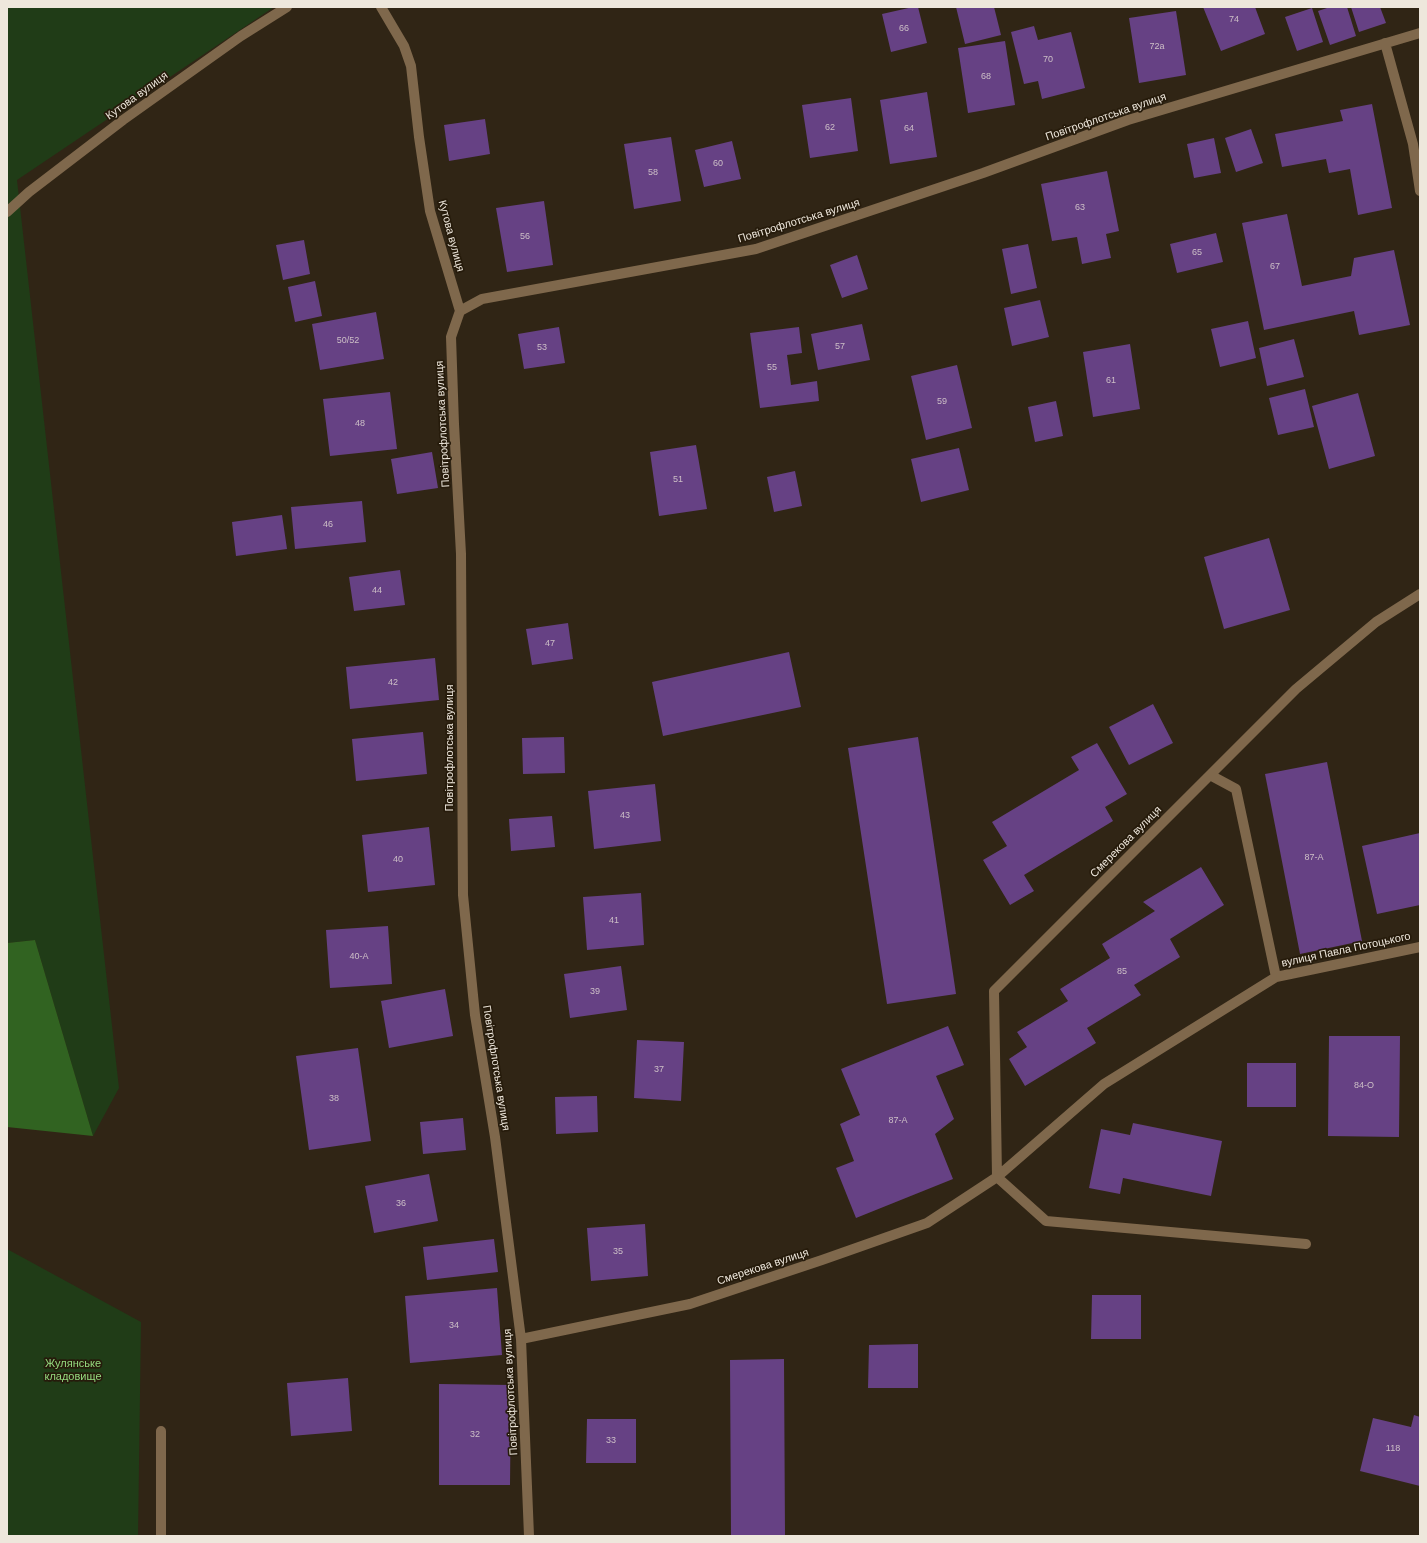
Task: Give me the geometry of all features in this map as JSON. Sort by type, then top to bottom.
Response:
[{"type":"street","name":"Кутова вулиця","points":[[7,212],[29,192],[123,120],[241,36],[287,7]]},
{"type":"street","name":"Кутова вулиця","points":[[381,7],[404,46],[411,66],[419,137],[430,211],[460,311]]},
{"type":"street","name":"Повітрофлотська вулиця","points":[[529,1536],[521,1339],[495,1137],[475,1015],[463,895],[462,554],[454,424],[451,337],[460,311],[482,299],[756,249],[983,173],[1128,120],[1420,33]]},
{"type":"street","points":[[1385,43],[1413,144],[1420,191]]},
{"type":"street","name":"Смерекова вулиця","points":[[997,1177],[994,991],[1296,689],[1376,622],[1420,594]]},
{"type":"street","points":[[1210,775],[1236,789],[1276,977]]},
{"type":"street","name":"вулиця Павла Потоцького","points":[[1276,977],[1420,947]]},
{"type":"street","name":"Смерекова вулиця","points":[[521,1339],[690,1304],[927,1223],[997,1177],[1104,1084],[1276,977]]},
{"type":"street","points":[[997,1177],[1046,1221],[1306,1244]]},
{"type":"street","points":[[161,1432],[161,1536]]},
{"type":"green space","points":[[7,7],[274,7],[17,180],[119,1088],[93,1136],[35,940],[7,943]]},
{"type":"green space","points":[[35,940],[93,1136],[7,1127],[7,943]]},
{"type":"green space","name":"Жулянське кладовище","points":[[7,1249],[141,1322],[138,1536],[7,1536]]},
{"type":"building","points":[[918,7],[927,43],[891,52],[882,14]]},
{"type":"building","points":[[956,7],[994,7],[1001,35],[965,44]]},
{"type":"building","points":[[1203,7],[1255,7],[1265,34],[1221,51]]},
{"type":"building","points":[[1330,7],[1347,7],[1356,36],[1330,45],[1318,11]]},
{"type":"building","points":[[1351,7],[1380,7],[1386,23],[1359,32]]},
{"type":"building","points":[[1312,8],[1323,42],[1297,51],[1285,17]]},
{"type":"building","points":[[1176,11],[1186,75],[1139,83],[1129,18]]},
{"type":"building","points":[[1034,26],[1038,40],[1071,32],[1085,88],[1042,99],[1038,81],[1024,84],[1011,32]]},
{"type":"building","points":[[1005,41],[1015,105],[968,113],[958,48]]},
{"type":"building","points":[[927,92],[937,157],[890,164],[880,100]]},
{"type":"building","points":[[851,98],[858,151],[810,158],[802,105]]},
{"type":"building","points":[[1372,104],[1392,208],[1358,215],[1350,169],[1329,173],[1326,159],[1282,167],[1275,134],[1343,121],[1340,110]]},
{"type":"building","points":[[485,119],[490,154],[449,161],[444,125]]},
{"type":"building","points":[[1251,129],[1263,163],[1236,172],[1225,138]]},
{"type":"building","points":[[671,137],[681,201],[634,209],[624,144]]},
{"type":"building","points":[[1214,138],[1221,173],[1194,178],[1187,144]]},
{"type":"building","points":[[732,141],[741,179],[704,187],[695,150]]},
{"type":"building","points":[[1107,171],[1119,231],[1106,234],[1111,258],[1082,264],[1077,237],[1052,241],[1041,184]]},
{"type":"building","points":[[544,201],[553,265],[507,272],[496,208]]},
{"type":"building","points":[[1287,214],[1302,286],[1351,276],[1354,258],[1394,250],[1410,325],[1359,335],[1354,311],[1264,330],[1242,223]]},
{"type":"building","points":[[1216,233],[1223,262],[1177,273],[1170,244]]},
{"type":"building","points":[[304,240],[310,274],[283,280],[276,245]]},
{"type":"building","points":[[1028,244],[1037,288],[1011,294],[1002,249]]},
{"type":"building","points":[[857,255],[868,289],[842,298],[830,265]]},
{"type":"building","points":[[315,281],[322,316],[295,322],[288,287]]},
{"type":"building","points":[[1040,300],[1049,337],[1012,346],[1004,308]]},
{"type":"building","points":[[376,312],[384,359],[320,370],[312,324]]},
{"type":"building","points":[[1248,321],[1256,358],[1220,367],[1211,329]]},
{"type":"building","points":[[862,324],[870,360],[818,370],[811,334]]},
{"type":"building","points":[[559,327],[565,363],[524,369],[518,334]]},
{"type":"building","points":[[799,327],[802,353],[787,355],[791,385],[817,381],[819,401],[760,408],[750,333]]},
{"type":"building","points":[[1294,339],[1304,377],[1267,386],[1259,348]]},
{"type":"building","points":[[1130,344],[1140,409],[1093,417],[1083,352]]},
{"type":"building","points":[[957,365],[972,428],[926,440],[911,376]]},
{"type":"building","points":[[1305,389],[1314,427],[1278,435],[1269,398]]},
{"type":"building","points":[[390,392],[397,449],[330,456],[323,399]]},
{"type":"building","points":[[1358,393],[1375,456],[1329,469],[1312,406]]},
{"type":"building","points":[[1056,401],[1063,436],[1035,442],[1028,407]]},
{"type":"building","points":[[696,445],[707,509],[659,516],[650,452]]},
{"type":"building","points":[[959,448],[969,490],[921,502],[911,459]]},
{"type":"building","points":[[432,452],[438,488],[397,494],[391,459]]},
{"type":"building","points":[[795,471],[802,506],[774,512],[767,477]]},
{"type":"building","points":[[362,501],[366,542],[295,549],[291,507]]},
{"type":"building","points":[[282,515],[287,549],[236,556],[232,522]]},
{"type":"building","points":[[1269,538],[1290,610],[1224,629],[1204,557]]},
{"type":"building","points":[[400,570],[405,605],[354,611],[349,577]]},
{"type":"building","points":[[568,623],[573,659],[532,665],[526,629]]},
{"type":"building","points":[[789,652],[801,707],[663,736],[652,682]]},
{"type":"building","points":[[435,658],[439,700],[350,709],[346,667]]},
{"type":"building","points":[[1153,704],[1173,743],[1129,765],[1109,727]]},
{"type":"building","points":[[423,732],[427,774],[356,781],[352,739]]},
{"type":"building","points":[[564,737],[565,773],[523,774],[522,738]]},
{"type":"building","points":[[918,737],[956,994],[887,1004],[848,748]]},
{"type":"building","points":[[1097,743],[1127,794],[1105,807],[1113,821],[1024,875],[1034,891],[1010,905],[983,860],[1007,846],[992,822],[1079,770],[1071,757]]},
{"type":"building","points":[[1327,762],[1362,941],[1300,954],[1265,774]]},
{"type":"building","points":[[655,784],[661,841],[594,849],[588,791]]},
{"type":"building","points":[[552,816],[555,847],[511,851],[509,819]]},
{"type":"building","points":[[429,827],[435,885],[368,892],[362,835]]},
{"type":"building","points":[[1420,833],[1420,905],[1377,914],[1362,846]]},
{"type":"building","points":[[1201,867],[1224,905],[1170,939],[1180,957],[1134,985],[1141,995],[1087,1028],[1096,1043],[1025,1086],[1009,1059],[1027,1047],[1017,1032],[1068,1001],[1060,989],[1110,958],[1102,944],[1155,911],[1143,902]]},
{"type":"building","points":[[641,893],[644,945],[587,950],[583,897]]},
{"type":"building","points":[[388,926],[392,984],[330,988],[326,930]]},
{"type":"building","points":[[621,966],[627,1010],[570,1018],[564,974]]},
{"type":"building","points":[[445,989],[453,1036],[389,1048],[381,1001]]},
{"type":"building","points":[[948,1026],[964,1065],[936,1076],[954,1119],[935,1134],[953,1179],[856,1218],[836,1168],[854,1161],[840,1124],[860,1115],[841,1069]]},
{"type":"building","points":[[1329,1036],[1400,1036],[1399,1137],[1328,1136]]},
{"type":"building","points":[[637,1040],[684,1042],[681,1101],[634,1098]]},
{"type":"building","points":[[358,1048],[371,1141],[309,1150],[296,1056]]},
{"type":"building","points":[[1247,1063],[1296,1063],[1296,1107],[1247,1107]]},
{"type":"building","points":[[597,1096],[598,1132],[556,1134],[555,1097]]},
{"type":"building","points":[[463,1118],[466,1150],[423,1154],[420,1122]]},
{"type":"building","points":[[1133,1123],[1222,1141],[1211,1196],[1123,1178],[1120,1194],[1089,1188],[1101,1129],[1130,1135]]},
{"type":"building","points":[[429,1174],[438,1221],[374,1233],[365,1186]]},
{"type":"building","points":[[645,1224],[648,1276],[591,1281],[587,1228]]},
{"type":"building","points":[[494,1239],[498,1272],[427,1280],[423,1247]]},
{"type":"building","points":[[497,1288],[502,1355],[410,1363],[405,1296]]},
{"type":"building","points":[[1092,1295],[1141,1295],[1141,1339],[1091,1339]]},
{"type":"building","points":[[918,1344],[918,1388],[868,1388],[869,1345]]},
{"type":"building","points":[[784,1359],[785,1536],[731,1536],[730,1360]]},
{"type":"building","points":[[348,1378],[352,1431],[291,1436],[287,1383]]},
{"type":"building","points":[[439,1384],[511,1385],[510,1485],[439,1485]]},
{"type":"building","points":[[1414,1415],[1420,1417],[1420,1486],[1360,1471],[1373,1418],[1411,1427]]},
{"type":"building","points":[[587,1419],[636,1419],[636,1463],[586,1463]]}]
